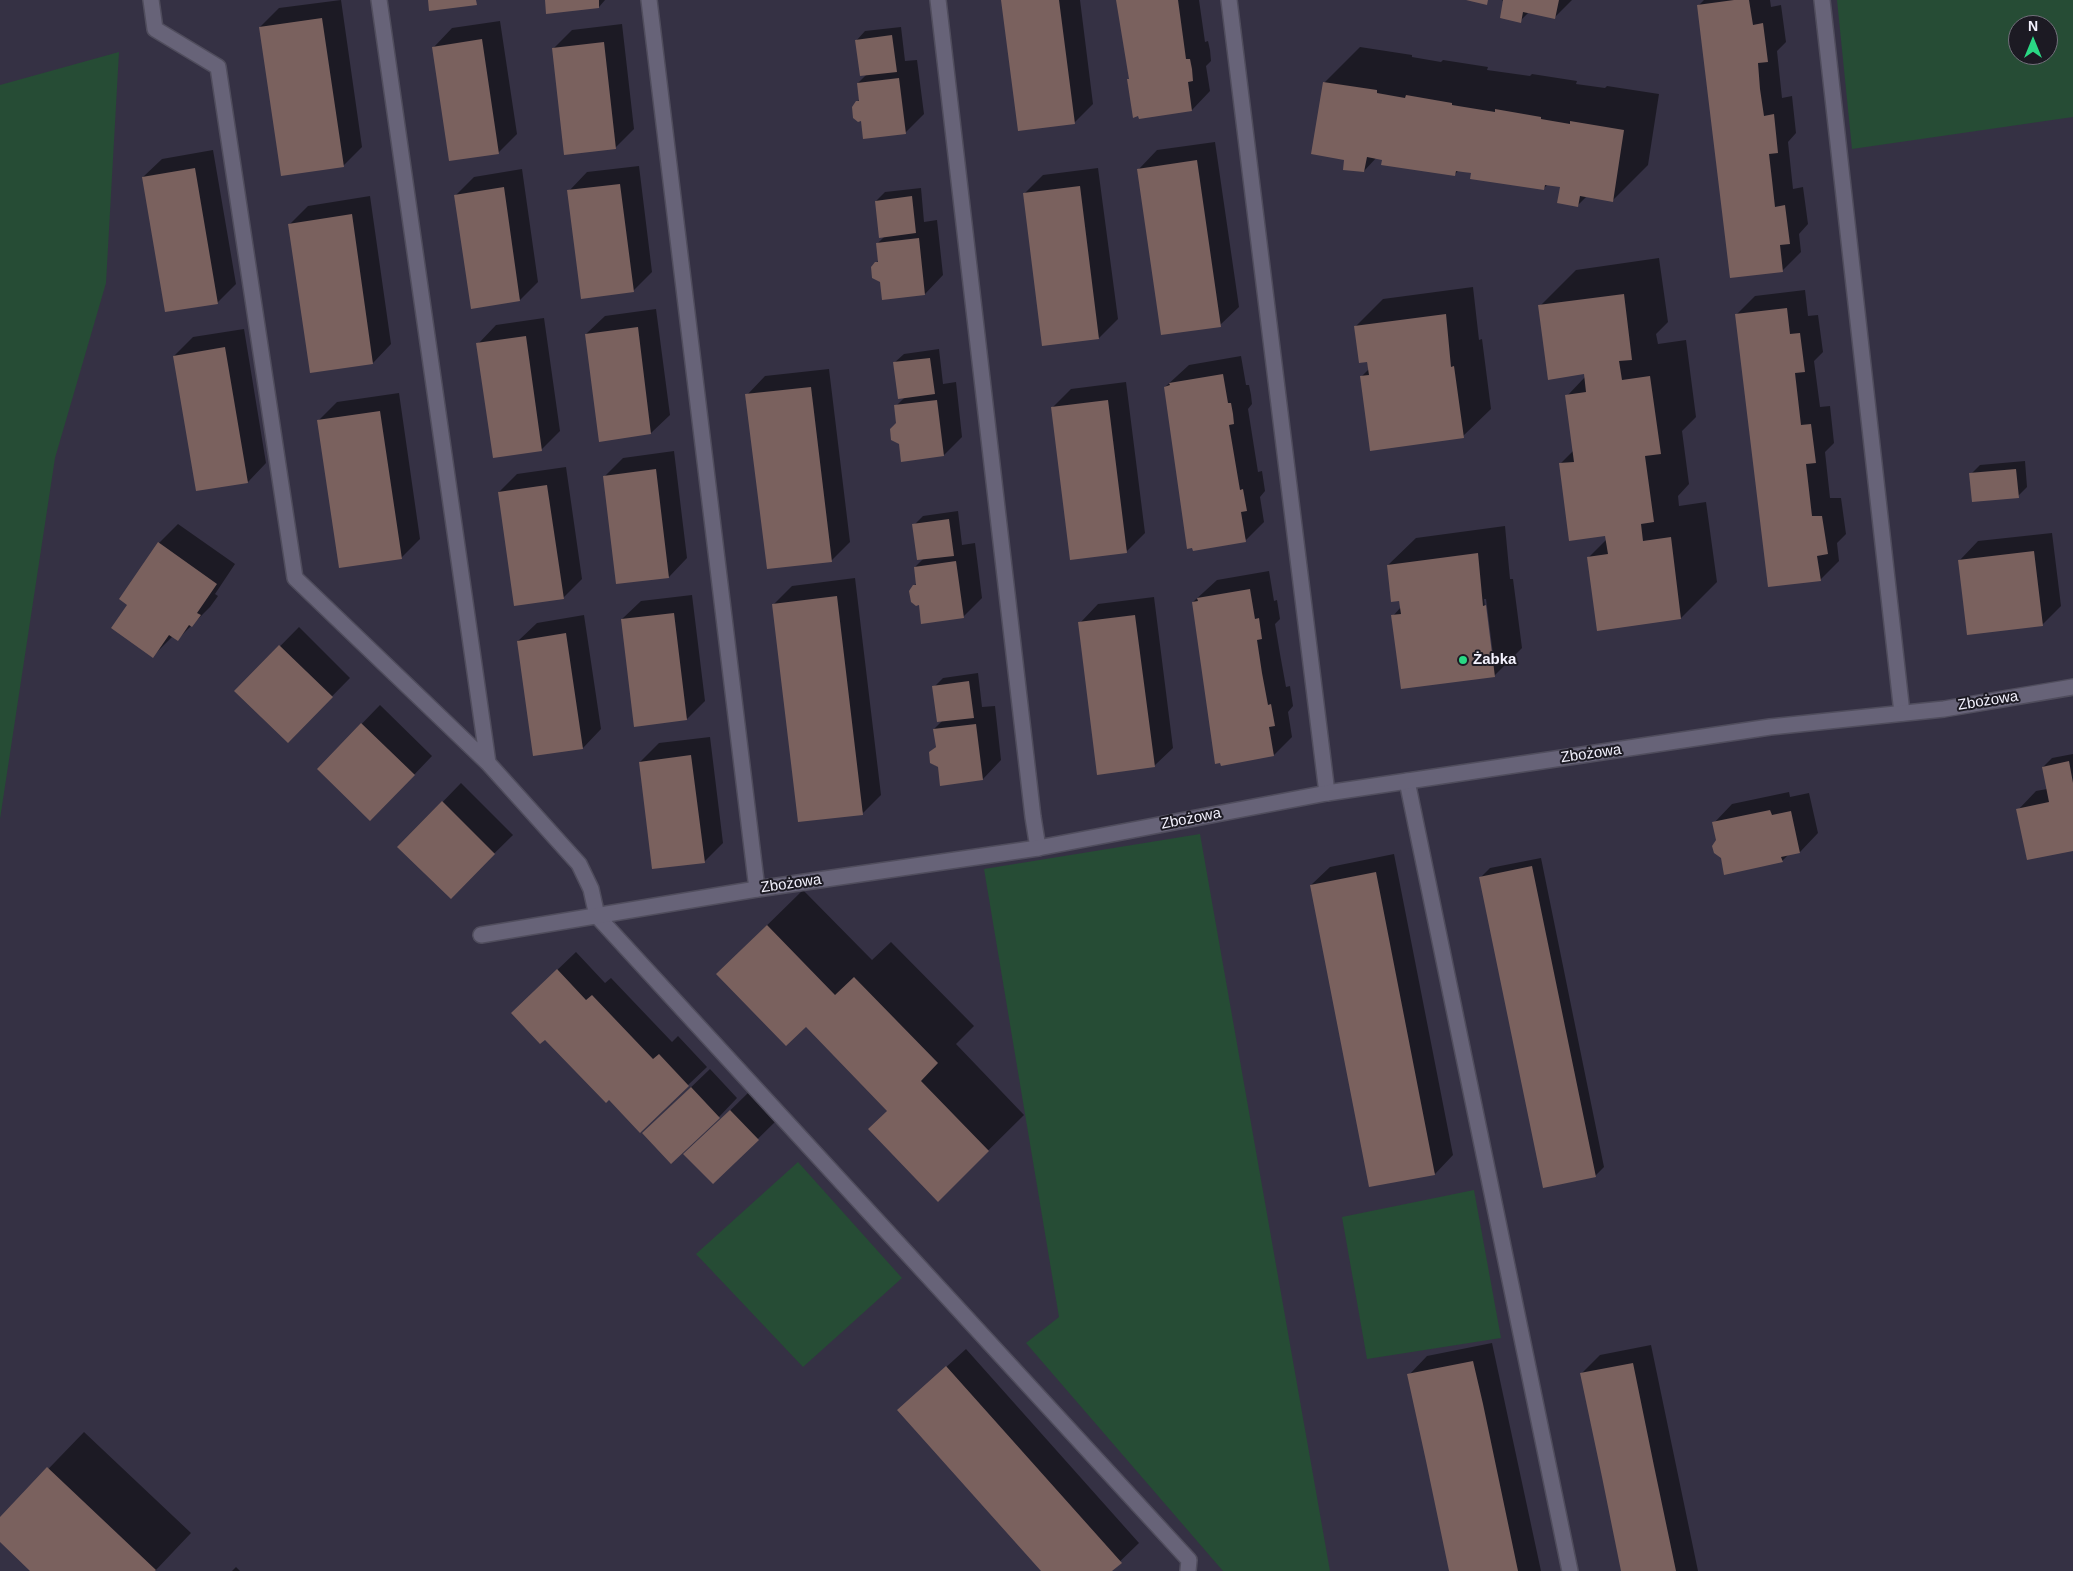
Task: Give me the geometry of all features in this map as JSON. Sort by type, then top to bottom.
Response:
[{"type":"street","points":[[151,0],[155,29],[218,67],[294,578],[488,763],[579,864],[591,889],[596,916],[1189,1560],[1188,1571]]},
{"type":"street","points":[[379,0],[488,763]]},
{"type":"street","points":[[649,0],[757,889]]},
{"type":"street","points":[[938,0],[1038,848]]},
{"type":"street","points":[[1229,0],[1327,793]]},
{"type":"street","points":[[1822,0],[1902,713]]},
{"type":"street","name":"Zbożowa","points":[[481,935],[757,889],[1038,848],[1327,793],[1770,728],[1944,709],[2073,688]]},
{"type":"street","points":[[1407,781],[1570,1571]]},
{"type":"green space","points":[[1837,0],[2073,0],[2073,117],[1852,149]]},
{"type":"green space","points":[[119,52],[106,283],[55,458],[0,819],[0,85]]},
{"type":"green space","points":[[1200,834],[1330,1571],[1223,1571],[1026,1343],[1059,1317],[984,869]]},
{"type":"green space","points":[[798,1162],[902,1278],[803,1367],[696,1254]]},
{"type":"green space","points":[[1474,1190],[1501,1338],[1367,1359],[1342,1217]]},
{"type":"building","points":[[428,0],[476,0],[477,5],[429,11]]},
{"type":"building","points":[[545,0],[599,0],[599,8],[546,14]]},
{"type":"building","points":[[1001,0],[1059,0],[1075,124],[1018,131]]},
{"type":"building","points":[[1116,0],[1178,0],[1186,59],[1190,59],[1192,69],[1193,81],[1188,82],[1192,111],[1139,119],[1138,116],[1133,118],[1127,79],[1129,79]]},
{"type":"building","points":[[1466,0],[1488,0],[1487,5]]},
{"type":"building","points":[[1503,0],[1559,0],[1555,19],[1523,12],[1521,23],[1500,18]]},
{"type":"building","points":[[1749,0],[1753,25],[1763,23],[1768,62],[1758,63],[1760,89],[1764,116],[1774,114],[1778,153],[1769,154],[1775,207],[1785,205],[1790,244],[1780,245],[1783,272],[1730,278],[1697,5]]},
{"type":"building","points":[[322,18],[344,167],[281,176],[259,27]]},
{"type":"building","points":[[892,35],[897,72],[860,76],[855,40]]},
{"type":"building","points":[[482,39],[499,154],[449,161],[432,47]]},
{"type":"building","points":[[604,42],[616,149],[564,155],[552,48]]},
{"type":"building","points":[[899,78],[906,134],[863,139],[861,121],[858,122],[853,118],[852,107],[856,101],[859,101],[857,83]]},
{"type":"building","points":[[1323,82],[1377,90],[1377,93],[1405,98],[1406,95],[1495,112],[1495,109],[1570,124],[1570,121],[1624,130],[1613,202],[1580,196],[1578,207],[1557,203],[1560,187],[1545,185],[1544,190],[1470,179],[1471,173],[1456,171],[1455,176],[1381,165],[1382,160],[1367,157],[1364,172],[1343,170],[1344,160],[1311,154]]},
{"type":"building","points":[[1197,160],[1221,327],[1161,335],[1137,169]]},
{"type":"building","points":[[195,168],[218,304],[165,312],[142,177]]},
{"type":"building","points":[[620,184],[634,292],[581,299],[567,190]]},
{"type":"building","points":[[1080,186],[1099,339],[1042,346],[1023,193]]},
{"type":"building","points":[[504,187],[520,301],[471,309],[454,195]]},
{"type":"building","points":[[912,196],[916,233],[879,238],[875,201]]},
{"type":"building","points":[[352,214],[373,364],[310,373],[288,224]]},
{"type":"building","points":[[919,238],[925,295],[882,300],[880,282],[872,278],[871,267],[875,262],[878,262],[876,243]]},
{"type":"building","points":[[1624,294],[1632,360],[1619,361],[1622,380],[1650,376],[1661,454],[1645,456],[1654,522],[1641,524],[1643,541],[1671,537],[1681,619],[1597,631],[1587,557],[1608,554],[1605,536],[1569,541],[1559,463],[1574,462],[1565,395],[1586,392],[1584,374],[1548,380],[1538,305]]},
{"type":"building","points":[[1787,308],[1790,334],[1800,333],[1805,372],[1795,373],[1801,425],[1811,424],[1816,463],[1806,464],[1812,516],[1822,516],[1828,554],[1817,556],[1821,581],[1768,587],[1735,314]]},
{"type":"building","points":[[1446,314],[1451,367],[1454,366],[1464,438],[1370,451],[1360,376],[1369,375],[1367,362],[1359,363],[1354,326]]},
{"type":"building","points":[[638,327],[651,434],[599,442],[585,334]]},
{"type":"building","points":[[526,336],[542,451],[493,458],[476,343]]},
{"type":"building","points":[[225,347],[248,483],[196,491],[173,356]]},
{"type":"building","points":[[930,358],[935,394],[898,399],[893,362]]},
{"type":"building","points":[[1223,374],[1228,403],[1231,403],[1233,414],[1234,424],[1229,425],[1240,490],[1243,489],[1247,511],[1241,512],[1246,542],[1193,551],[1192,548],[1187,549],[1164,387],[1170,385],[1169,383]]},
{"type":"building","points":[[811,387],[832,562],[767,569],[745,394]]},
{"type":"building","points":[[937,400],[944,456],[901,462],[899,444],[891,440],[890,429],[896,423],[894,405]]},
{"type":"building","points":[[1108,400],[1127,553],[1070,560],[1051,407]]},
{"type":"building","points":[[380,411],[402,559],[339,568],[317,420]]},
{"type":"building","points":[[656,469],[669,578],[616,584],[603,476]]},
{"type":"building","points":[[2016,469],[2019,498],[1972,502],[1969,473]]},
{"type":"building","points":[[547,485],[564,599],[514,606],[498,492]]},
{"type":"building","points":[[949,519],[954,556],[917,560],[912,524]]},
{"type":"building","points":[[158,542],[217,584],[197,613],[201,615],[192,627],[189,625],[178,641],[169,635],[153,658],[111,628],[127,605],[119,599]]},
{"type":"building","points":[[2034,551],[2043,626],[1967,635],[1958,560]]},
{"type":"building","points":[[1478,553],[1483,606],[1486,605],[1495,677],[1401,689],[1391,615],[1401,614],[1399,601],[1391,602],[1387,565]]},
{"type":"building","points":[[956,561],[964,618],[921,624],[919,605],[916,606],[911,602],[909,591],[913,585],[916,585],[914,567]]},
{"type":"building","points":[[1250,589],[1255,619],[1259,618],[1262,639],[1257,640],[1268,705],[1271,704],[1275,726],[1269,727],[1274,756],[1221,766],[1220,763],[1215,764],[1192,602],[1198,601],[1197,598]]},
{"type":"building","points":[[837,596],[863,815],[798,822],[772,604]]},
{"type":"building","points":[[674,613],[687,720],[634,727],[621,619]]},
{"type":"building","points":[[1135,615],[1155,767],[1097,775],[1078,622]]},
{"type":"building","points":[[566,633],[583,749],[533,756],[517,641]]},
{"type":"building","points":[[279,645],[333,697],[288,743],[234,691]]},
{"type":"building","points":[[969,681],[974,718],[937,722],[932,686]]},
{"type":"building","points":[[361,723],[415,775],[370,821],[317,769]]},
{"type":"building","points":[[976,724],[983,780],[940,786],[938,767],[930,763],[929,752],[936,747],[933,729]]},
{"type":"building","points":[[691,755],[705,863],[652,869],[639,762]]},
{"type":"building","points":[[2069,761],[2073,783],[2073,851],[2027,860],[2016,809],[2049,802],[2042,767]]},
{"type":"building","points":[[442,801],[495,854],[451,899],[397,847]]},
{"type":"building","points":[[1770,810],[1772,815],[1791,811],[1800,853],[1781,857],[1783,862],[1724,875],[1721,858],[1714,853],[1712,846],[1716,840],[1712,822]]},
{"type":"building","points":[[1532,866],[1596,1177],[1543,1188],[1479,877]]},
{"type":"building","points":[[1376,872],[1435,1175],[1369,1187],[1310,885]]},
{"type":"building","points":[[767,925],[835,995],[854,977],[938,1063],[921,1081],[989,1151],[938,1202],[868,1129],[887,1111],[806,1027],[786,1046],[716,974]]},
{"type":"building","points":[[557,969],[586,1000],[592,995],[653,1059],[659,1054],[689,1086],[640,1133],[609,1100],[606,1103],[545,1040],[540,1044],[511,1013]]},
{"type":"building","points":[[691,1087],[720,1118],[671,1164],[642,1133]]},
{"type":"building","points":[[730,1110],[759,1140],[713,1184],[683,1154]]},
{"type":"building","points":[[1473,1361],[1518,1571],[1449,1571],[1407,1374]]},
{"type":"building","points":[[1633,1363],[1676,1571],[1621,1571],[1580,1373]]},
{"type":"building","points":[[946,1366],[1122,1563],[1112,1571],[1041,1571],[897,1410]]},
{"type":"building","points":[[47,1467],[156,1570],[30,1571],[0,1542],[0,1517]]},
{"type":"place","name":"Żabka","points":[[1463,660]]}]
